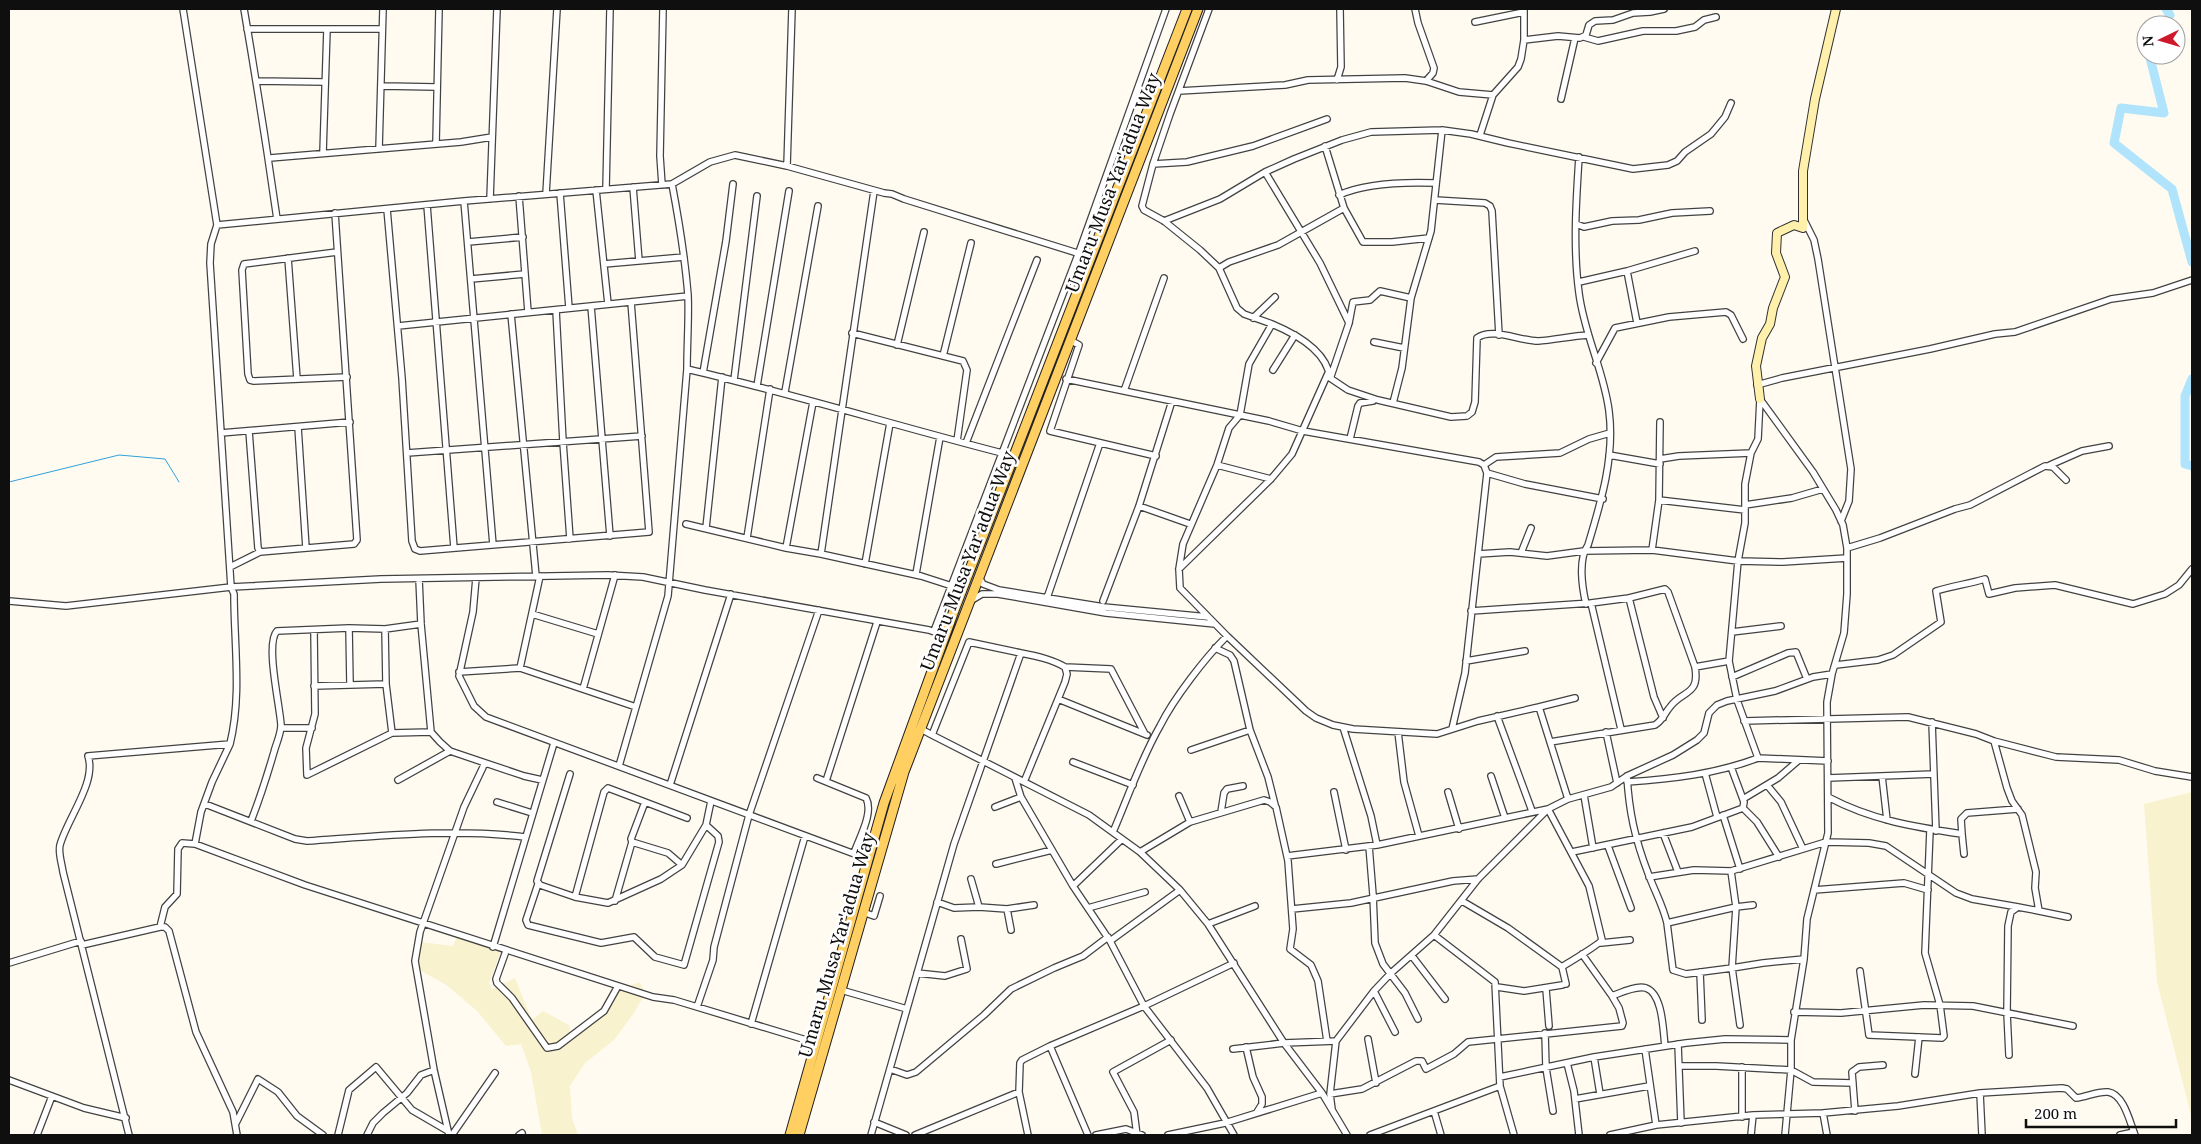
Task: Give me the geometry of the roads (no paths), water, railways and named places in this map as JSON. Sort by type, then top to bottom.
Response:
[{"type":"main road","name":"Umaru Musa Yar'adua Way","points":[[790,1135],[884,803],[945,636],[1187,9]]},
{"type":"main road","name":"Umaru Musa Yar'adua Way","points":[[799,1135],[894,806],[921,729],[1198,9]]},
{"type":"main road","points":[[884,803],[894,806]]},
{"type":"street","points":[[183,9],[217,225],[211,244],[210,263],[231,587],[234,594],[237,688],[236,722],[230,744],[215,773],[198,823],[195,844]]},
{"type":"street","points":[[244,9],[257,81],[258,101],[270,158],[278,219]]},
{"type":"street","points":[[379,149],[383,9]]},
{"type":"street","points":[[436,143],[436,87],[440,9]]},
{"type":"street","points":[[490,199],[497,9]]},
{"type":"street","points":[[546,194],[557,9]]},
{"type":"street","points":[[606,189],[610,9]]},
{"type":"street","points":[[662,185],[660,156],[663,9]]},
{"type":"street","points":[[787,166],[792,9]]},
{"type":"street","points":[[934,631],[1079,252],[1166,9]]},
{"type":"street","points":[[1209,9],[1153,164],[1142,206],[1144,210],[1164,221],[1219,268],[1237,308],[1253,318],[1272,324],[1295,336],[1313,348],[1329,370],[1330,378],[1348,390],[1378,400],[1460,418],[1472,412],[1477,375],[1477,338],[1481,335],[1499,335],[1537,341],[1588,335]]},
{"type":"street","points":[[1337,80],[1341,67],[1340,9]]},
{"type":"street","points":[[1416,9],[1418,23],[1434,68],[1433,73],[1426,81]]},
{"type":"street","points":[[1584,37],[1589,25],[1595,21],[1613,20],[1633,13],[1664,9]]},
{"type":"street","points":[[1758,758],[1736,700],[1729,661],[1738,561],[1745,523],[1744,484],[1751,453],[1758,439],[1760,428],[1760,399],[1756,366],[1762,338],[1770,324],[1773,308],[1785,277],[1776,253],[1777,233],[1794,225],[1803,228],[1802,171],[1815,100],[1836,9]]},
{"type":"street","points":[[1475,22],[1524,10],[1524,40],[1518,67],[1493,95],[1480,136]]},
{"type":"street","points":[[1524,40],[1558,36],[1584,37],[1598,41],[1643,31],[1676,31],[1696,27],[1704,20],[1716,17]]},
{"type":"street","points":[[247,29],[382,29]]},
{"type":"street","points":[[323,153],[327,29]]},
{"type":"street","points":[[1560,99],[1575,38]]},
{"type":"street","points":[[1179,91],[1284,85],[1308,80],[1405,78],[1426,81],[1459,92],[1493,95]]},
{"type":"street","points":[[257,81],[324,82]]},
{"type":"street","points":[[382,86],[436,87]]},
{"type":"street","points":[[1164,221],[1220,199],[1265,172],[1325,146],[1371,132],[1442,130],[1480,136],[1508,144],[1633,169],[1673,163],[1711,134],[1725,117],[1731,102]]},
{"type":"street","points":[[1153,164],[1187,162],[1253,146],[1327,119]]},
{"type":"street","points":[[1394,403],[1402,368],[1411,298],[1429,238],[1442,130]]},
{"type":"street","points":[[270,158],[492,137]]},
{"type":"street","points":[[1325,146],[1344,208],[1363,242],[1392,242],[1429,238]]},
{"type":"street","points":[[217,225],[464,201],[672,184],[710,162],[735,155],[787,166],[892,194],[1090,257]]},
{"type":"street","points":[[1579,157],[1576,196],[1579,282],[1588,335],[1609,411],[1610,433],[1603,499],[1588,545],[1584,551],[1583,577],[1588,604],[1621,728]]},
{"type":"street","points":[[1265,172],[1320,263],[1349,324]]},
{"type":"street","points":[[1340,195],[1363,187],[1404,183],[1436,183]]},
{"type":"street","points":[[619,766],[666,604],[669,581],[687,369],[688,296],[684,257],[672,184]]},
{"type":"street","points":[[703,372],[726,241],[733,184]]},
{"type":"street","points":[[633,187],[639,261]]},
{"type":"street","points":[[596,190],[608,304]]},
{"type":"street","points":[[821,554],[874,190]]},
{"type":"street","points":[[757,386],[789,191]]},
{"type":"street","points":[[560,193],[569,308]]},
{"type":"street","points":[[520,196],[528,312]]},
{"type":"street","points":[[734,380],[757,196]]},
{"type":"street","points":[[1435,200],[1485,203],[1490,206],[1492,211],[1499,335]]},
{"type":"street","points":[[464,201],[493,545]]},
{"type":"street","points":[[427,205],[454,548]]},
{"type":"street","points":[[785,392],[818,206]]},
{"type":"street","points":[[1219,268],[1301,233],[1344,208]]},
{"type":"street","points":[[387,209],[398,326],[412,541],[415,549],[420,551],[649,532],[631,302]]},
{"type":"street","points":[[1576,224],[1584,227],[1612,221],[1639,220],[1672,213],[1710,211]]},
{"type":"street","points":[[230,567],[260,552],[354,544],[357,540],[335,214]]},
{"type":"street","points":[[1804,220],[1814,240],[1818,259],[1851,469],[1849,501],[1841,521]]},
{"type":"street","points":[[897,344],[924,232]]},
{"type":"street","points":[[468,242],[522,237]]},
{"type":"street","points":[[943,356],[971,243]]},
{"type":"street","points":[[1579,282],[1627,272],[1695,251]]},
{"type":"street","points":[[337,252],[244,264],[242,270],[248,374],[250,380],[254,381],[347,377]]},
{"type":"street","points":[[604,264],[684,257]]},
{"type":"street","points":[[288,258],[297,379]]},
{"type":"street","points":[[966,443],[1037,260]]},
{"type":"street","points":[[1627,272],[1637,323]]},
{"type":"street","points":[[471,279],[525,274]]},
{"type":"street","points":[[1124,391],[1164,278]]},
{"type":"street","points":[[1757,385],[1782,378],[1995,334],[2015,332],[2111,299],[2153,293],[2191,280]]},
{"type":"street","points":[[1330,378],[1349,324],[1355,300],[1370,300],[1383,290],[1411,298]]},
{"type":"street","points":[[398,326],[688,296]]},
{"type":"street","points":[[1253,318],[1275,297]]},
{"type":"street","points":[[591,306],[610,536]]},
{"type":"street","points":[[556,310],[570,539]]},
{"type":"street","points":[[1596,363],[1615,328],[1637,323],[1726,312],[1731,315],[1743,339]]},
{"type":"street","points":[[510,314],[531,541],[538,576],[520,668]]},
{"type":"street","points":[[1272,324],[1249,364],[1240,415],[1229,428],[1218,465],[1190,524],[1183,544],[1179,569],[1180,588],[1227,636],[1311,715],[1333,725],[1438,734],[1497,716],[1575,698]]},
{"type":"street","points":[[852,333],[943,356],[963,362],[966,365],[957,441]]},
{"type":"street","points":[[1273,370],[1295,336]]},
{"type":"street","points":[[1070,340],[1080,345],[1066,378],[1050,431],[1156,456]]},
{"type":"street","points":[[1374,342],[1404,348]]},
{"type":"street","points":[[687,369],[785,392],[813,402],[1002,453]]},
{"type":"street","points":[[1179,569],[1271,478],[1292,454],[1304,431],[1329,370]]},
{"type":"street","points":[[706,528],[722,377]]},
{"type":"street","points":[[1066,378],[1240,415],[1304,431],[1479,462],[1484,465],[1487,473],[1466,661],[1462,693],[1452,730]]},
{"type":"street","points":[[746,538],[770,389]]},
{"type":"street","points":[[1760,399],[1823,489],[1841,521],[1847,548],[1847,594],[1844,633],[1832,674],[1827,702],[1828,797],[1826,842],[1807,919],[1804,959],[1791,1040],[1791,1070],[1785,1135]]},
{"type":"street","points":[[1350,439],[1360,403],[1378,400]]},
{"type":"street","points":[[1103,602],[1139,506],[1172,401]]},
{"type":"street","points":[[786,548],[813,402]]},
{"type":"street","points":[[221,433],[350,422]]},
{"type":"street","points":[[1652,550],[1659,500],[1660,422]]},
{"type":"street","points":[[865,564],[890,423]]},
{"type":"street","points":[[298,427],[306,548]]},
{"type":"street","points":[[249,431],[258,548],[260,552]]},
{"type":"street","points":[[1484,465],[1496,457],[1564,452],[1589,439],[1610,433]]},
{"type":"street","points":[[407,453],[642,436]]},
{"type":"street","points":[[916,574],[940,436]]},
{"type":"street","points":[[1047,598],[1100,443]]},
{"type":"street","points":[[1847,548],[1970,505],[2050,465],[2082,452],[2110,446]]},
{"type":"street","points":[[1609,455],[1660,462],[1679,456],[1751,453]]},
{"type":"street","points":[[1218,465],[1271,478]]},
{"type":"street","points":[[2050,465],[2066,480]]},
{"type":"street","points":[[1487,473],[1525,484],[1603,499]]},
{"type":"street","points":[[1659,500],[1745,508],[1823,489]]},
{"type":"street","points":[[1139,506],[1190,524]]},
{"type":"street","points":[[686,524],[786,548],[916,574],[952,586]]},
{"type":"street","points":[[1521,553],[1530,528]]},
{"type":"street","points":[[1478,554],[1521,553],[1547,556],[1584,551],[1652,550],[1738,561],[1783,562],[1847,558]]},
{"type":"street","points":[[1836,664],[1885,658],[1913,642],[1941,622],[1936,591],[1956,584],[1967,584],[1985,579],[1989,594],[2014,588],[2055,585],[2134,604],[2165,594],[2179,585],[2192,569]]},
{"type":"street","points":[[9,601],[66,606],[231,587],[328,581],[538,576],[644,577],[877,622],[934,631],[945,636]]},
{"type":"street","points":[[583,689],[614,576]]},
{"type":"street","points":[[979,576],[983,584],[999,590],[1104,607],[1208,616]]},
{"type":"street","points":[[476,578],[473,612],[459,672],[460,682],[474,706],[486,717],[868,859]]},
{"type":"street","points":[[419,579],[420,624],[431,732],[450,751],[542,780]]},
{"type":"street","points":[[1471,611],[1588,604],[1629,598],[1662,589],[1668,592],[1695,667],[1693,688],[1670,706],[1663,718],[1655,724],[1621,728],[1550,742]]},
{"type":"street","points":[[670,785],[731,594]]},
{"type":"street","points":[[969,603],[977,595],[998,594],[1106,613],[1215,624]]},
{"type":"street","points":[[1629,598],[1654,697],[1663,718]]},
{"type":"street","points":[[696,1007],[713,960],[714,947],[749,815],[819,610]]},
{"type":"street","points":[[532,614],[598,634]]},
{"type":"street","points":[[826,781],[877,622]]},
{"type":"street","points":[[251,821],[268,778],[281,728],[275,685],[272,644],[274,634],[277,631],[349,628],[384,629],[420,624]]},
{"type":"street","points":[[1732,632],[1781,626]]},
{"type":"street","points":[[349,628],[350,684]]},
{"type":"street","points":[[384,629],[386,684],[392,733]]},
{"type":"street","points":[[314,630],[315,714],[306,748],[307,774],[392,733],[431,732]]},
{"type":"street","points":[[1113,832],[1153,738],[1170,708],[1215,648],[1227,636]]},
{"type":"street","points":[[932,735],[969,642],[1038,656],[1065,667],[1111,669],[1145,734]]},
{"type":"street","points":[[1215,648],[1230,655],[1233,659],[1250,730],[1268,777],[1287,856],[1293,929],[1290,949],[1311,965],[1318,981],[1327,1041]]},
{"type":"street","points":[[1466,661],[1525,651]]},
{"type":"street","points":[[1732,677],[1788,653],[1796,652],[1807,679]]},
{"type":"street","points":[[871,1135],[937,902],[965,811],[1021,653]]},
{"type":"street","points":[[1695,667],[1729,661]]},
{"type":"street","points":[[1024,782],[1065,682],[1067,674],[1065,667]]},
{"type":"street","points":[[459,672],[520,668],[636,707]]},
{"type":"street","points":[[1332,1110],[1330,1094],[1336,1041],[1390,973],[1412,956],[1434,935],[1478,879],[1548,809],[1568,799],[1627,779],[1673,755],[1697,740],[1704,733],[1709,713],[1717,706],[1728,701],[1775,691],[1807,679],[1832,674]]},
{"type":"street","points":[[314,686],[386,684]]},
{"type":"street","points":[[1058,699],[1153,738]]},
{"type":"street","points":[[1539,707],[1568,799]]},
{"type":"street","points":[[1497,716],[1532,811]]},
{"type":"street","points":[[1744,721],[1908,717],[2056,757],[2119,760],[2154,771],[2192,777]]},
{"type":"street","points":[[1860,970],[1869,1035],[1944,1036],[1940,1005],[1925,953],[1933,831],[1934,774],[1932,722]]},
{"type":"street","points":[[1343,727],[1371,816],[1377,845]]},
{"type":"street","points":[[281,728],[312,728]]},
{"type":"street","points":[[921,729],[1089,815],[1140,852],[1180,890],[1208,924],[1284,1043],[1322,1093],[1346,1135]]},
{"type":"street","points":[[1191,750],[1250,730]]},
{"type":"street","points":[[1398,732],[1404,782],[1419,836]]},
{"type":"street","points":[[1606,732],[1617,783]]},
{"type":"street","points":[[1994,741],[2007,788],[2022,814],[2036,872],[2035,888],[2038,911]]},
{"type":"street","points":[[493,947],[554,743]]},
{"type":"street","points":[[129,1135],[63,872],[59,847],[67,825],[83,793],[91,763],[88,756],[230,744]]},
{"type":"street","points":[[398,780],[450,751]]},
{"type":"street","points":[[1627,779],[1678,778],[1731,767],[1758,758],[1828,761]]},
{"type":"street","points":[[1743,798],[1778,778],[1799,760]]},
{"type":"street","points":[[1072,762],[1133,784]]},
{"type":"street","points":[[450,1134],[434,1070],[416,961],[423,925],[464,807],[484,765],[487,764]]},
{"type":"street","points":[[1731,767],[1743,798],[1744,808],[1757,822],[1779,857]]},
{"type":"street","points":[[1705,773],[1740,869]]},
{"type":"street","points":[[570,774],[526,920],[528,925],[601,943],[634,937],[655,957],[684,965],[719,842],[718,836],[706,825]]},
{"type":"street","points":[[1828,778],[1934,774]]},
{"type":"street","points":[[1492,776],[1505,818]]},
{"type":"street","points":[[1882,776],[1887,820]]},
{"type":"street","points":[[817,778],[866,798],[869,811],[854,853]]},
{"type":"street","points":[[1015,778],[1021,797],[1073,886],[1109,939],[1144,1006],[1207,1088],[1225,1123],[1234,1135]]},
{"type":"street","points":[[1627,779],[1631,820],[1635,838],[1649,876],[1663,906],[1673,970],[1680,974],[1804,959]]},
{"type":"street","points":[[1767,785],[1781,802],[1803,849]]},
{"type":"street","points":[[1221,812],[1226,789],[1243,786]]},
{"type":"street","points":[[575,897],[606,789],[608,788],[687,818]]},
{"type":"street","points":[[1334,792],[1346,850]]},
{"type":"street","points":[[1448,792],[1459,829]]},
{"type":"street","points":[[1584,795],[1593,848]]},
{"type":"street","points":[[1178,796],[1190,822]]},
{"type":"street","points":[[995,807],[1021,797]]},
{"type":"street","points":[[1828,797],[1854,811],[1933,831],[1962,834]]},
{"type":"street","points":[[1140,852],[1190,822],[1264,800],[1270,802],[1276,808]]},
{"type":"street","points":[[538,884],[575,897],[608,903],[661,879],[682,866],[706,825],[711,801]]},
{"type":"street","points":[[497,802],[532,813]]},
{"type":"street","points":[[614,901],[632,842],[631,839],[644,802]]},
{"type":"street","points":[[205,804],[295,839],[307,841],[455,833],[525,837]]},
{"type":"street","points":[[1572,852],[1692,827],[1744,808]]},
{"type":"street","points":[[1287,856],[1377,845],[1548,809]]},
{"type":"street","points":[[1548,809],[1589,886],[1601,943]]},
{"type":"street","points":[[1964,854],[1961,819],[1967,813],[2018,809]]},
{"type":"street","points":[[1663,833],[1678,872]]},
{"type":"street","points":[[751,1024],[805,836]]},
{"type":"street","points":[[1073,886],[1122,839]]},
{"type":"street","points":[[632,842],[668,854],[682,866]]},
{"type":"street","points":[[1649,876],[1678,872],[1731,871],[1826,842],[1880,844],[1956,893],[1972,899],[2068,917]]},
{"type":"street","points":[[160,926],[165,907],[177,894],[178,850],[182,843],[195,844],[305,885],[423,925],[618,986],[816,1043]]},
{"type":"street","points":[[1368,846],[1374,900],[1375,943],[1383,964],[1405,993],[1418,1018]]},
{"type":"street","points":[[1608,846],[1631,908]]},
{"type":"street","points":[[996,864],[1052,850]]},
{"type":"street","points":[[1731,871],[1736,907],[1732,968],[1740,1025]]},
{"type":"street","points":[[971,878],[979,906]]},
{"type":"street","points":[[1292,909],[1374,900],[1453,881],[1478,879]]},
{"type":"street","points":[[1814,890],[1904,883],[1928,890]]},
{"type":"street","points":[[890,1069],[907,1075],[916,1072],[1011,989],[1083,956],[1180,890]]},
{"type":"street","points":[[1088,908],[1145,892]]},
{"type":"street","points":[[863,912],[874,916],[880,896]]},
{"type":"street","points":[[1462,901],[1508,928],[1562,967],[1564,985],[1524,991],[1497,986]]},
{"type":"street","points":[[937,902],[954,908],[979,906],[1008,909],[1034,905]]},
{"type":"street","points":[[1667,923],[1736,907],[1753,905]]},
{"type":"street","points":[[1208,924],[1255,906]]},
{"type":"street","points":[[2009,1055],[2007,1013],[2008,926],[2011,912],[2018,907]]},
{"type":"street","points":[[1008,909],[1011,930]]},
{"type":"street","points":[[9,963],[82,943],[160,926],[165,927],[169,931],[196,1032],[236,1123],[238,1135]]},
{"type":"street","points":[[1434,935],[1495,982],[1497,986],[1500,1086],[1513,1135]]},
{"type":"street","points":[[917,973],[945,976],[967,969],[961,939]]},
{"type":"street","points":[[1562,967],[1601,943],[1630,940]]},
{"type":"street","points":[[506,951],[496,979],[497,983],[512,998],[547,1048],[558,1046],[604,1011],[618,986]]},
{"type":"street","points":[[1330,1094],[1355,1091],[1376,1084],[1416,1061],[1422,1061],[1426,1069],[1454,1054],[1468,1042],[1622,1026],[1624,1023],[1619,1008],[1582,954]]},
{"type":"street","points":[[1412,956],[1445,999]]},
{"type":"street","points":[[1028,1135],[1019,1092],[1020,1063],[1022,1060],[1144,1006],[1234,963]]},
{"type":"street","points":[[1700,972],[1702,1020]]},
{"type":"street","points":[[1612,996],[1633,989],[1647,988],[1660,1008],[1664,1046]]},
{"type":"street","points":[[1546,989],[1549,1026]]},
{"type":"street","points":[[841,990],[907,1009]]},
{"type":"street","points":[[1374,991],[1395,1032]]},
{"type":"street","points":[[1794,1012],[1841,1013],[1940,1005],[1973,1006],[2072,1026]]},
{"type":"street","points":[[1545,1033],[1546,1068],[1553,1111]]},
{"type":"street","points":[[1915,1074],[1919,1037]]},
{"type":"street","points":[[1368,1039],[1376,1084]]},
{"type":"street","points":[[1500,1078],[1594,1058],[1678,1044],[1725,1039],[1791,1040]]},
{"type":"street","points":[[1139,1135],[1134,1112],[1113,1072],[1170,1040]]},
{"type":"street","points":[[1233,1049],[1284,1043],[1336,1041]]},
{"type":"street","points":[[1678,1044],[1681,1123]]},
{"type":"street","points":[[1050,1046],[1088,1135]]},
{"type":"street","points":[[1246,1047],[1253,1077],[1262,1097],[1262,1104],[1257,1112]]},
{"type":"street","points":[[1645,1050],[1656,1125]]},
{"type":"street","points":[[1594,1058],[1600,1094]]},
{"type":"street","points":[[1567,1064],[1575,1099],[1579,1135]]},
{"type":"street","points":[[1855,1111],[1852,1072],[1855,1069],[1883,1065]]},
{"type":"street","points":[[1680,1066],[1791,1070],[1813,1082],[1853,1083]]},
{"type":"street","points":[[338,1135],[349,1090],[376,1067],[412,1110],[450,1134]]},
{"type":"street","points":[[1742,1067],[1742,1116]]},
{"type":"street","points":[[367,1135],[373,1123],[382,1112],[403,1097],[421,1075],[434,1070]]},
{"type":"street","points":[[450,1134],[495,1073]]},
{"type":"street","points":[[236,1123],[258,1079],[278,1092],[297,1116],[322,1135]]},
{"type":"street","points":[[9,1080],[84,1108],[126,1118]]},
{"type":"street","points":[[1370,1135],[1500,1086]]},
{"type":"street","points":[[1575,1099],[1649,1086]]},
{"type":"street","points":[[1610,1135],[1656,1125],[1753,1115],[1855,1111],[1980,1093],[2050,1087],[2067,1090],[2076,1098],[2109,1092],[2119,1098],[2135,1134],[2120,1135]]},
{"type":"street","points":[[914,1135],[1019,1092]]},
{"type":"street","points":[[1168,1135],[1225,1123],[1322,1093]]},
{"type":"street","points":[[1980,1093],[1982,1135]]},
{"type":"street","points":[[37,1135],[52,1096]]},
{"type":"street","points":[[1434,1111],[1441,1135]]},
{"type":"street","points":[[1823,1113],[1827,1135]]},
{"type":"street","points":[[1750,1135],[1753,1115]]},
{"type":"street","points":[[874,1122],[906,1135]]},
{"type":"street","points":[[1096,1135],[1126,1129],[1139,1135]]},
{"type":"waterway","points":[[2166,9],[2170,15]]},
{"type":"waterway","points":[[2152,65],[2164,113],[2121,108],[2114,143],[2172,189],[2192,262]]},
{"type":"waterway","points":[[2192,379],[2185,396],[2185,464],[2192,466]]},
{"type":"waterway","points":[[9,482],[119,455],[165,459],[179,482]]}]
